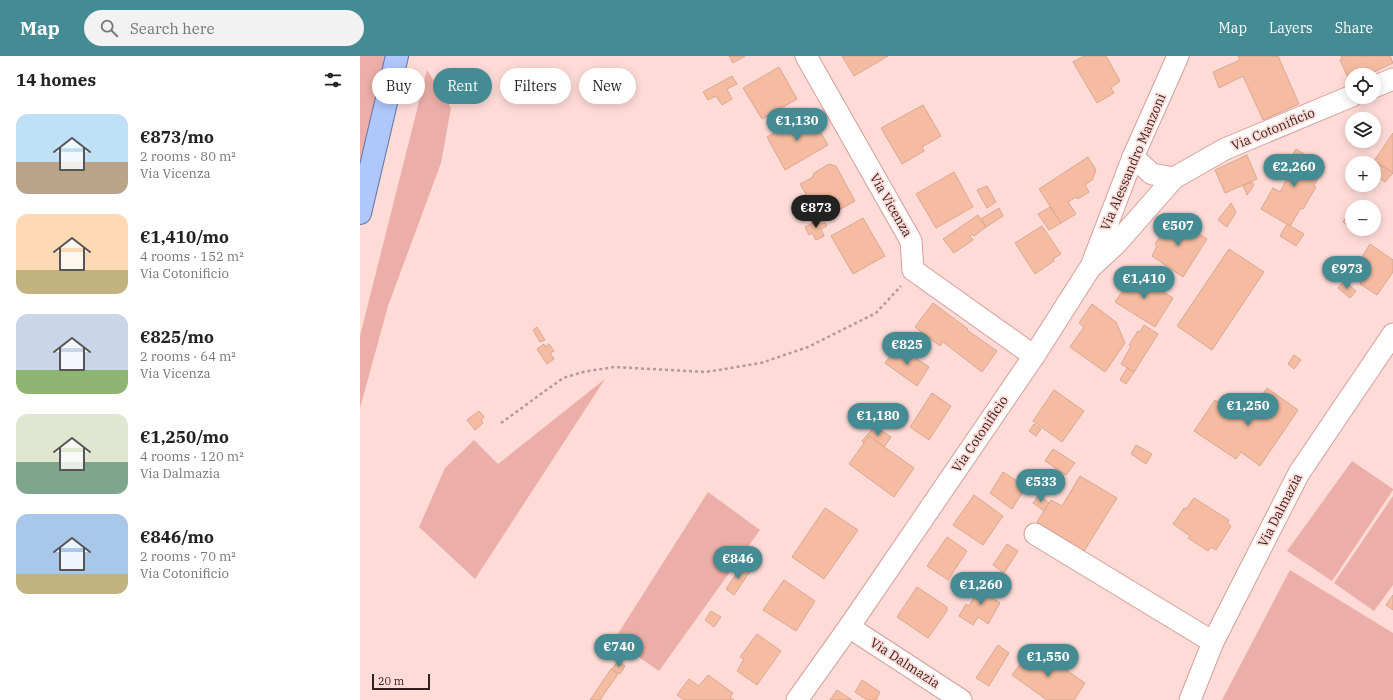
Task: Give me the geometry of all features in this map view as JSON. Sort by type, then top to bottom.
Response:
[{"type":"main road","points":[[360,214],[397,56]]},
{"type":"street","name":"Via Vicenza","points":[[806,56],[911,241],[913,270]]},
{"type":"street","name":"Via Alessandro Manzoni","points":[[1090,268],[1133,157],[1178,56]]},
{"type":"street","points":[[1381,84],[1393,79]]},
{"type":"street","name":"Via Cotonificio","points":[[797,700],[849,627],[1034,356],[1090,268],[1116,244],[1174,178],[1225,149],[1345,99]]},
{"type":"street","points":[[1133,157],[1152,174],[1174,178]]},
{"type":"street","points":[[913,270],[1034,356]]},
{"type":"street","name":"Via Dalmazia","points":[[1190,700],[1213,642],[1298,473],[1393,334]]},
{"type":"street","points":[[1035,534],[1213,642]]},
{"type":"street","name":"Via Dalmazia","points":[[849,627],[954,698]]},
{"type":"path","points":[[501,423],[563,378],[583,372],[614,367],[706,372],[761,363],[808,347],[876,313],[913,270]]},
{"type":"shaded area","points":[[360,56],[390,56],[387,68],[372,68],[372,104],[379,104],[360,184]]},
{"type":"shaded area","points":[[427,70],[433,80],[433,104],[448,104],[451,108],[441,163],[388,306],[360,408],[360,336],[418,104],[425,104],[425,78]]},
{"type":"shaded area","points":[[605,379],[475,579],[419,527],[445,468],[474,440],[498,464]]},
{"type":"shaded area","points":[[1352,461],[1393,490],[1332,581],[1287,551]]},
{"type":"shaded area","points":[[708,492],[760,530],[659,671],[614,640]]},
{"type":"shaded area","points":[[1393,496],[1393,585],[1374,611],[1334,583]]},
{"type":"shaded area","points":[[1290,570],[1393,633],[1393,700],[1222,700]]},
{"type":"building","points":[[729,56],[745,56],[733,63]]},
{"type":"building","points":[[842,56],[888,56],[854,76]]},
{"type":"building","points":[[1084,56],[1106,56],[1120,81],[1111,88],[1114,93],[1097,103],[1073,62]]},
{"type":"building","points":[[1238,56],[1278,56],[1299,104],[1263,120],[1243,76],[1219,88],[1213,72],[1240,60]]},
{"type":"building","points":[[1341,56],[1390,56],[1393,63],[1381,69],[1345,68],[1345,71],[1340,60],[1342,59]]},
{"type":"building","points":[[779,67],[797,99],[762,119],[743,88]]},
{"type":"building","points":[[732,76],[737,84],[727,89],[732,99],[722,105],[716,96],[708,100],[703,92]]},
{"type":"building","points":[[923,105],[941,136],[922,147],[924,151],[902,164],[881,128]]},
{"type":"building","points":[[802,117],[805,124],[813,120],[828,145],[785,170],[767,137]]},
{"type":"building","points":[[1393,133],[1393,173],[1381,165],[1381,156],[1377,156]]},
{"type":"building","points":[[1296,149],[1325,167],[1314,185],[1316,187],[1303,209],[1301,208],[1290,226],[1261,209],[1273,188],[1280,192],[1290,174],[1284,170]]},
{"type":"building","points":[[1247,155],[1257,179],[1225,193],[1215,170]]},
{"type":"building","points":[[1088,157],[1096,170],[1092,180],[1085,185],[1089,192],[1078,199],[1076,197],[1068,202],[1076,214],[1061,223],[1039,189]]},
{"type":"building","points":[[829,164],[836,166],[855,201],[818,222],[803,196],[806,194],[800,184],[812,178],[814,173]]},
{"type":"building","points":[[1381,165],[1393,173],[1385,182],[1381,179]]},
{"type":"building","points":[[954,172],[973,207],[936,228],[916,194]]},
{"type":"building","points":[[1252,182],[1254,185],[1247,195],[1243,185]]},
{"type":"building","points":[[987,186],[996,202],[987,208],[977,190]]},
{"type":"building","points":[[1231,203],[1236,212],[1227,227],[1218,220]]},
{"type":"building","points":[[1050,207],[1061,223],[1049,230],[1038,214]]},
{"type":"building","points":[[999,208],[1003,216],[986,227],[981,219]]},
{"type":"building","points":[[978,215],[986,227],[974,236],[972,234],[970,236],[973,240],[954,253],[943,239]]},
{"type":"building","points":[[1173,217],[1207,239],[1183,277],[1152,256],[1157,246],[1155,244]]},
{"type":"building","points":[[863,218],[885,256],[853,274],[831,236]]},
{"type":"building","points":[[823,220],[827,226],[821,229],[824,236],[816,240],[812,233],[809,235],[805,227],[817,221]]},
{"type":"building","points":[[1287,224],[1304,234],[1296,246],[1280,236]]},
{"type":"building","points":[[1042,226],[1061,254],[1053,259],[1054,261],[1035,274],[1015,243]]},
{"type":"building","points":[[1370,244],[1393,260],[1393,272],[1377,295],[1351,276]]},
{"type":"building","points":[[1229,249],[1264,272],[1212,350],[1177,326]]},
{"type":"building","points":[[1134,274],[1173,298],[1155,327],[1115,302]]},
{"type":"building","points":[[1344,281],[1356,291],[1350,298],[1338,288]]},
{"type":"building","points":[[933,303],[997,351],[982,372],[943,342],[940,346],[915,327]]},
{"type":"building","points":[[1092,304],[1116,322],[1125,343],[1105,372],[1070,347],[1084,327],[1079,323]]},
{"type":"building","points":[[1144,325],[1158,334],[1134,372],[1121,364],[1131,346],[1129,345]]},
{"type":"building","points":[[537,327],[545,340],[540,342],[533,330]]},
{"type":"building","points":[[544,344],[545,347],[549,344],[554,351],[550,353],[554,359],[547,364],[537,349]]},
{"type":"building","points":[[898,346],[929,367],[917,386],[885,363]]},
{"type":"building","points":[[1294,355],[1301,360],[1294,369],[1288,364]]},
{"type":"building","points":[[1127,368],[1134,372],[1126,384],[1120,380]]},
{"type":"building","points":[[1267,388],[1298,410],[1260,466],[1241,452],[1236,459],[1194,431],[1215,400],[1245,420]]},
{"type":"building","points":[[1054,390],[1084,411],[1062,442],[1033,421]]},
{"type":"building","points":[[932,393],[951,406],[929,440],[910,427]]},
{"type":"building","points":[[479,411],[484,417],[481,420],[483,423],[475,430],[467,420]]},
{"type":"building","points":[[1034,424],[1041,429],[1036,436],[1029,431]]},
{"type":"building","points":[[875,426],[891,437],[884,447],[869,436],[864,443],[862,441]]},
{"type":"building","points":[[869,436],[914,468],[894,497],[849,464]]},
{"type":"building","points":[[1136,445],[1152,454],[1146,464],[1131,454]]},
{"type":"building","points":[[1053,449],[1075,463],[1066,475],[1045,461]]},
{"type":"building","points":[[1003,472],[1026,487],[1012,509],[990,493]]},
{"type":"building","points":[[1080,476],[1117,498],[1084,551],[1037,522],[1051,500],[1062,506]]},
{"type":"building","points":[[974,495],[1003,516],[983,545],[953,525]]},
{"type":"building","points":[[1039,495],[1049,503],[1044,511],[1033,503]]},
{"type":"building","points":[[1194,498],[1229,520],[1227,523],[1231,526],[1216,550],[1211,547],[1208,551],[1188,538],[1190,536],[1173,524],[1184,508],[1186,509]]},
{"type":"building","points":[[825,508],[858,530],[824,579],[792,557]]},
{"type":"building","points":[[947,537],[967,551],[948,580],[927,566]]},
{"type":"building","points":[[1007,544],[1018,551],[1004,573],[993,565]]},
{"type":"building","points":[[743,564],[751,570],[734,595],[726,589]]},
{"type":"building","points":[[784,580],[815,601],[796,631],[763,610]]},
{"type":"building","points":[[983,583],[994,589],[990,596],[1000,603],[988,624],[978,617],[973,625],[959,616],[966,604],[969,606]]},
{"type":"building","points":[[917,587],[947,607],[947,611],[928,638],[897,617]]},
{"type":"building","points":[[1393,595],[1393,610],[1386,605]]},
{"type":"building","points":[[711,611],[721,617],[714,627],[705,620]]},
{"type":"building","points":[[757,634],[781,651],[757,685],[737,671],[744,659],[740,657]]},
{"type":"building","points":[[998,645],[1009,653],[989,686],[976,678]]},
{"type":"building","points":[[1033,647],[1085,683],[1074,700],[1047,700],[1012,675]]},
{"type":"building","points":[[618,661],[625,666],[620,674],[612,669]]},
{"type":"building","points":[[611,669],[618,674],[600,700],[590,700]]},
{"type":"building","points":[[708,675],[733,693],[730,697],[734,700],[684,700],[677,695],[689,679],[699,686]]},
{"type":"building","points":[[862,680],[880,692],[876,700],[867,700],[855,692]]},
{"type":"building","points":[[837,690],[852,700],[830,700]]}]
